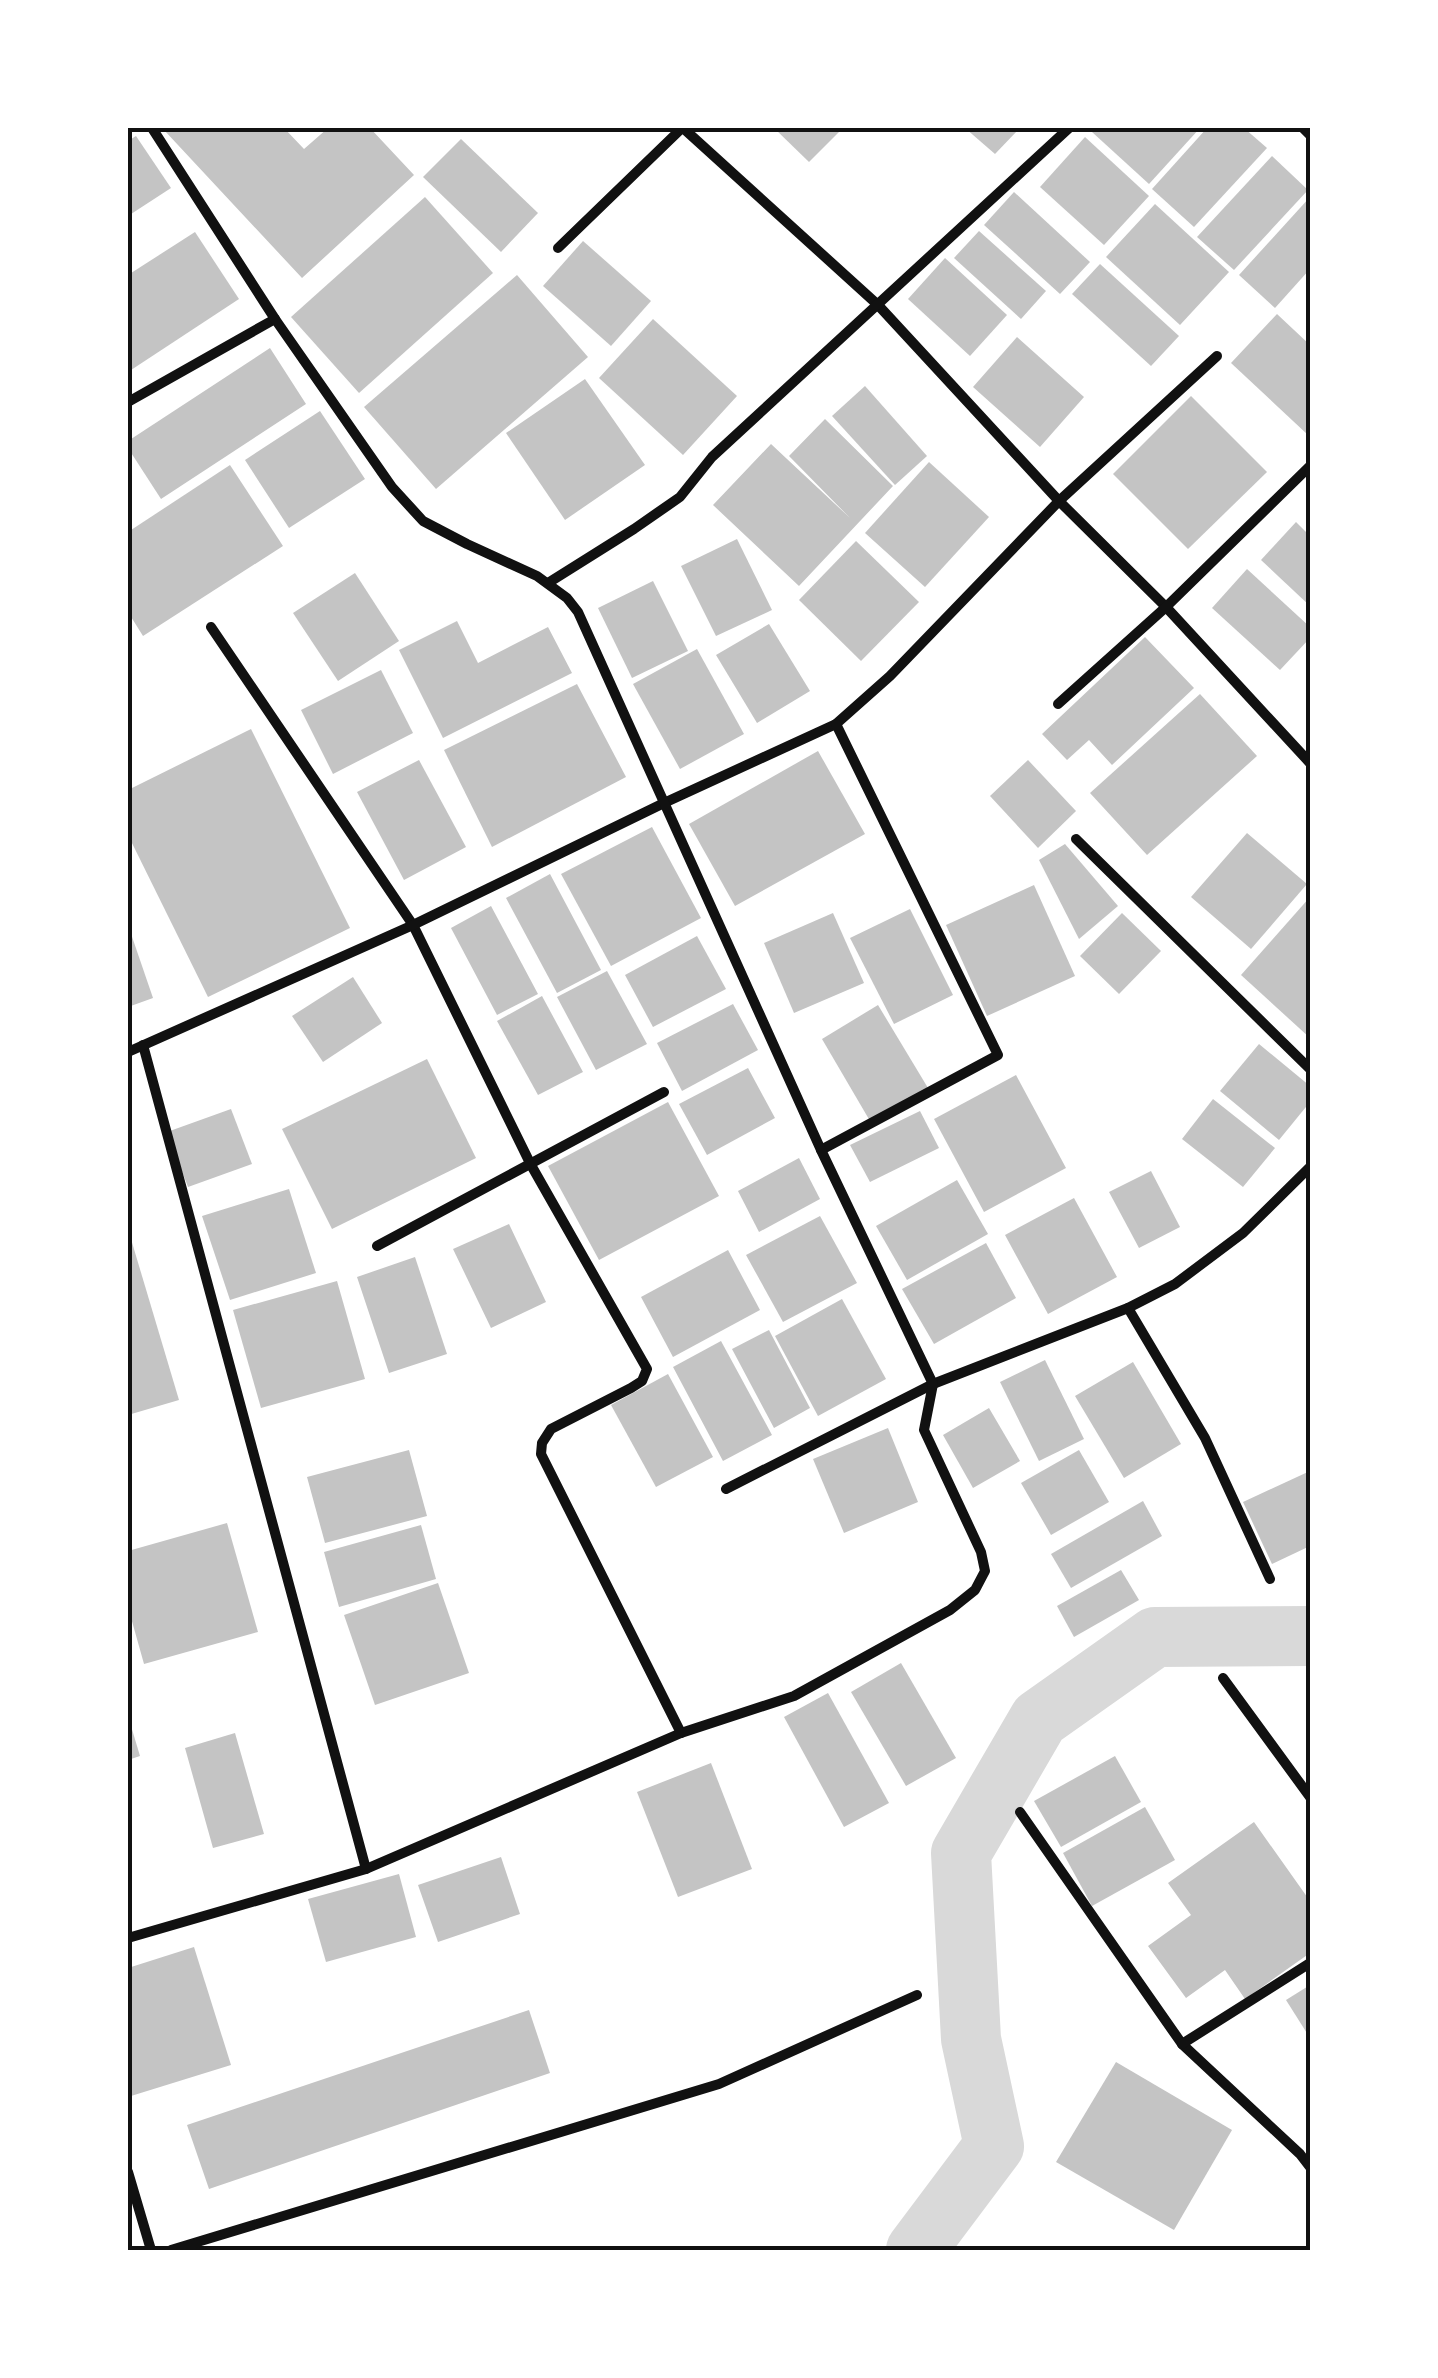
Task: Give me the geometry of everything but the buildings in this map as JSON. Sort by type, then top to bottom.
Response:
[{"type":"street","points":[[128,1938],[366,1868],[682,1733],[794,1696],[950,1610],[975,1590],[985,1571],[982,1552],[924,1430],[933,1384],[821,1150],[578,612],[548,583],[423,520],[392,487],[275,319],[152,128]]},
{"type":"street","points":[[558,248],[682,128],[878,305],[1310,762]]},
{"type":"street","points":[[548,583],[680,497],[712,457],[1068,128]]},
{"type":"street","points":[[1303,128],[1310,135]]},
{"type":"street","points":[[128,402],[275,319]]},
{"type":"street","points":[[128,1052],[413,926],[836,724],[890,676],[1060,501],[1217,356]]},
{"type":"street","points":[[1058,704],[1166,607],[1310,466]]},
{"type":"street","points":[[211,627],[413,926],[531,1165],[647,1369],[642,1380],[631,1388],[551,1428],[542,1443],[541,1454],[682,1733]]},
{"type":"street","points":[[821,1150],[998,1055],[836,724]]},
{"type":"street","points":[[1076,839],[1310,1070]]},
{"type":"street","points":[[143,1045],[366,1868]]},
{"type":"street","points":[[378,1246],[664,1092]]},
{"type":"street","points":[[726,1489],[933,1384],[1128,1308],[1176,1284],[1230,1243],[1310,1167]]},
{"type":"street","points":[[1128,1308],[1205,1438],[1270,1579]]},
{"type":"street","points":[[1223,1678],[1310,1797]]},
{"type":"street","points":[[1020,1812],[1182,2044],[1300,2154],[1310,2168]]},
{"type":"street","points":[[1182,2044],[1310,1963]]},
{"type":"street","points":[[171,2250],[719,2084],[917,1995]]},
{"type":"street","points":[[128,2172],[150,2250]]},
{"type":"waterway","points":[[916,2250],[994,2146],[971,2039],[961,1853],[1039,1719],[1155,1637],[1310,1636]]}]
